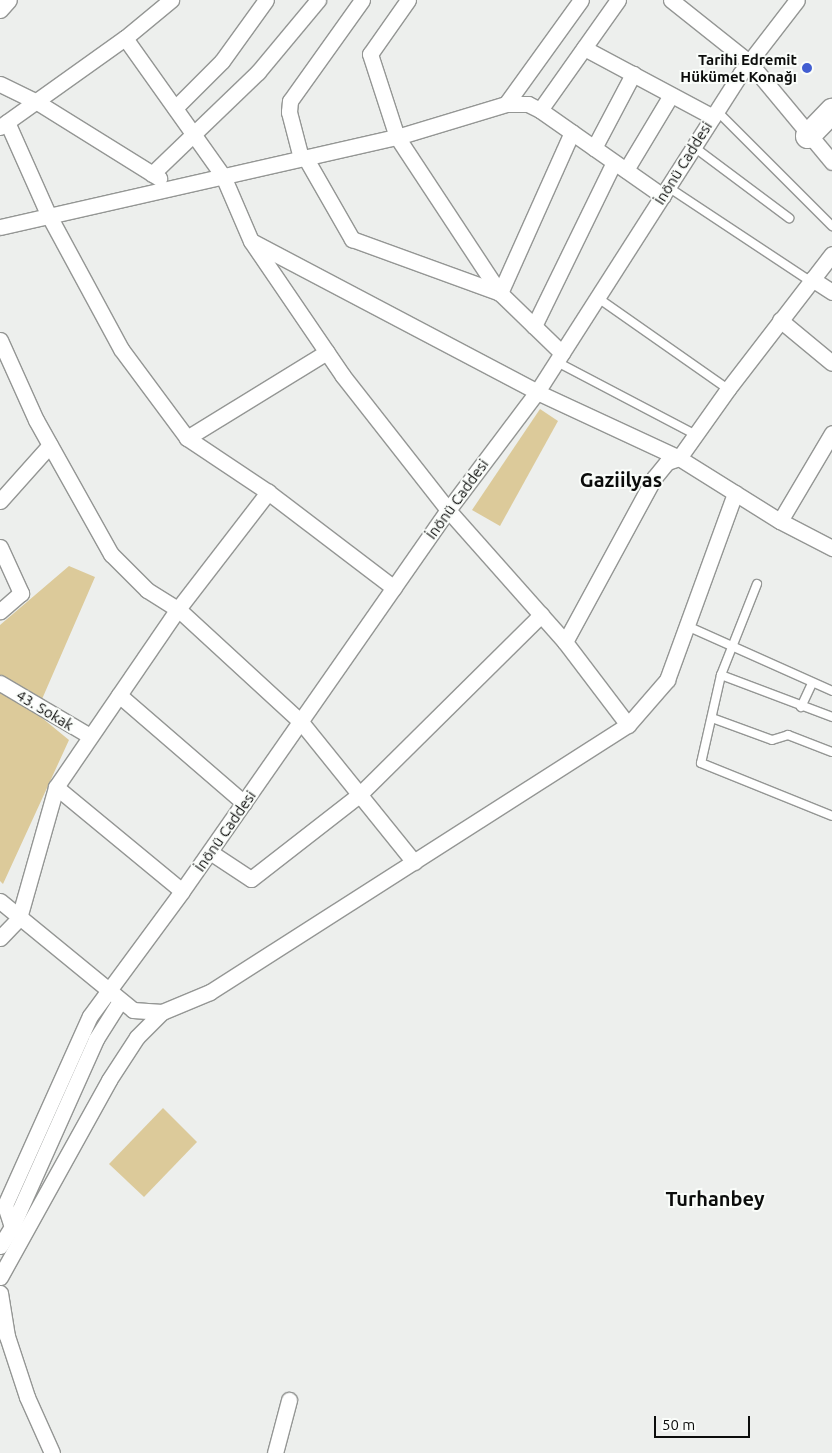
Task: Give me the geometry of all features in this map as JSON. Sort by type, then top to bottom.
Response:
[{"type":"main road","points":[[811,139],[832,111]]},
{"type":"main road","points":[[811,139],[832,125]]},
{"type":"street","points":[[0,10],[10,0]]},
{"type":"street","points":[[171,0],[125,38],[4,124],[48,214],[121,349],[187,438],[268,492],[394,588]]},
{"type":"street","points":[[175,108],[222,61],[266,0]]},
{"type":"street","points":[[152,174],[258,72],[318,0]]},
{"type":"street","points":[[362,0],[290,100],[289,112],[303,158],[352,239],[500,293]]},
{"type":"street","points":[[408,0],[370,54],[397,137],[500,293],[534,326],[559,358]]},
{"type":"street","points":[[506,104],[581,0]]},
{"type":"street","points":[[540,110],[618,0]]},
{"type":"street","points":[[671,0],[749,62],[832,162]]},
{"type":"street","name":"İnönü Caddesi","points":[[0,1246],[12,1227],[5,1205],[90,1016],[114,996],[182,891],[448,510],[537,392],[749,62],[796,0]]},
{"type":"street","points":[[125,38],[223,176],[251,241],[326,352],[448,510],[565,642],[628,725]]},
{"type":"street","points":[[584,48],[671,95],[715,114]]},
{"type":"street","points":[[594,148],[633,74]]},
{"type":"street","points":[[0,84],[37,102],[173,187]]},
{"type":"street","points":[[534,326],[620,166],[671,95]]},
{"type":"street","points":[[0,227],[48,214],[397,137],[506,104],[528,104],[540,110],[620,166],[665,191]]},
{"type":"street","points":[[500,293],[572,132]]},
{"type":"street","points":[[251,241],[537,392],[679,458],[780,521],[832,548]]},
{"type":"street","points":[[565,642],[654,478],[667,462],[679,458],[728,388],[832,254]]},
{"type":"street","points":[[811,280],[832,292]]},
{"type":"street","points":[[780,320],[832,363]]},
{"type":"street","points":[[0,340],[50,445],[111,554],[147,590],[178,609],[301,722],[414,862]]},
{"type":"street","points":[[187,438],[326,352]]},
{"type":"street","points":[[780,521],[832,434]]},
{"type":"street","points":[[0,501],[50,445]]},
{"type":"street","points":[[0,938],[19,918],[56,787],[178,609],[268,492]]},
{"type":"street","points":[[0,1277],[109,1080],[137,1037],[162,1012],[210,992],[628,725],[667,680],[735,493]]},
{"type":"street","points":[[0,547],[21,594],[0,610]]},
{"type":"street","points":[[210,852],[251,879],[360,794],[541,615]]},
{"type":"street","name":"43. Sokak","points":[[0,683],[90,736]]},
{"type":"street","points":[[119,695],[244,803]]},
{"type":"street","points":[[56,787],[182,891]]},
{"type":"street","points":[[0,901],[133,1010],[162,1012]]},
{"type":"street","points":[[0,1293],[3,1337],[52,1453]]},
{"type":"street","points":[[275,1453],[289,1400]]},
{"type":"lane","points":[[715,114],[832,226]]},
{"type":"lane","points":[[694,147],[789,218]]},
{"type":"lane","points":[[665,191],[811,280]]},
{"type":"lane","points":[[598,298],[728,388]]},
{"type":"lane","points":[[559,358],[694,434]]},
{"type":"lane","points":[[757,584],[721,675],[701,763],[832,816]]},
{"type":"lane","points":[[687,626],[733,644],[832,691]]},
{"type":"lane","points":[[721,675],[832,717]]},
{"type":"lane","points":[[802,707],[812,683]]},
{"type":"lane","points":[[712,718],[772,740],[788,735],[832,752]]},
{"type":"shaded area","points":[[540,409],[558,421],[500,526],[472,510]]},
{"type":"shaded area","points":[[69,566],[95,577],[36,713],[69,740],[3,884],[0,881],[0,625]]},
{"type":"shaded area","points":[[163,1108],[197,1142],[144,1197],[109,1164]]},
{"type":"place","name":"Tarihi Edremit Hükümet Konağı","points":[[807,68]]},
{"type":"district","name":"Gaziilyas","points":[[621,479]]},
{"type":"district","name":"Turhanbey","points":[[715,1198]]}]
